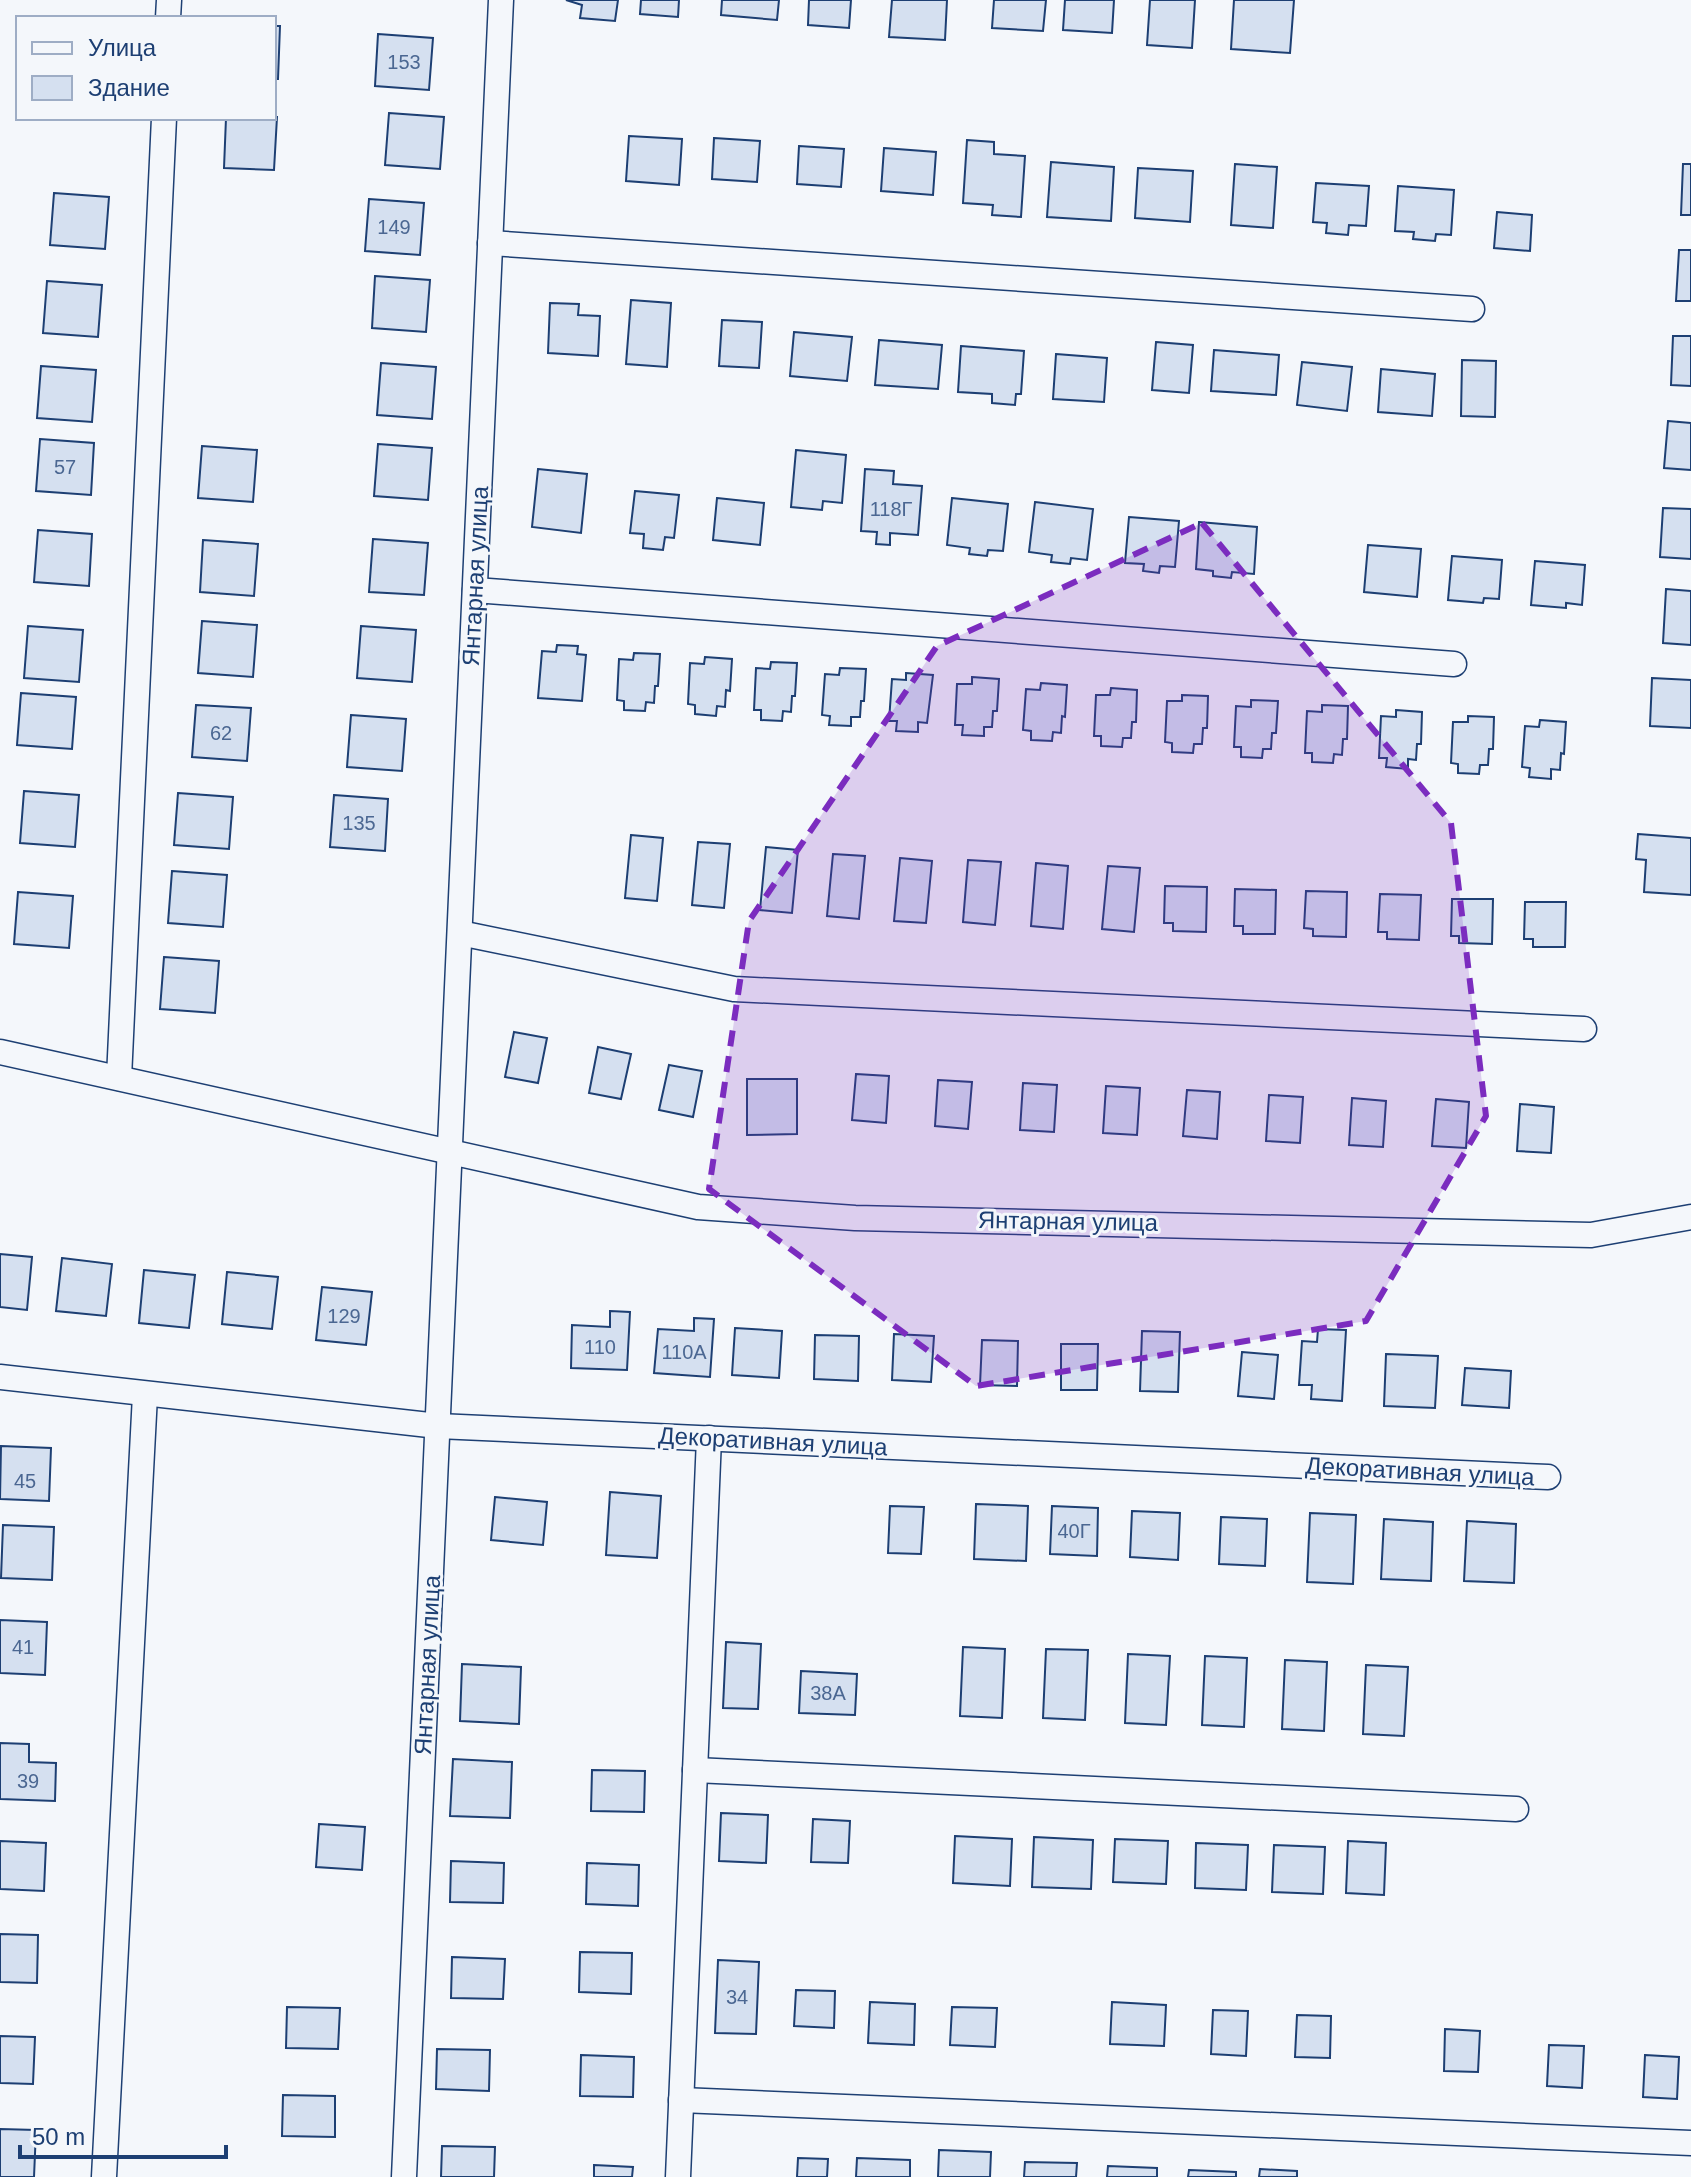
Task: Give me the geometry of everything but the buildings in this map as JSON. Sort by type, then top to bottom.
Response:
[{"type":"street","name":"Янтарная улица","points":[[404,2177],[501,0]]},
{"type":"street","points":[[119,1078],[164,120]]},
{"type":"street","points":[[490,243],[1472,309]]},
{"type":"street","points":[[475,590],[1454,664]]},
{"type":"street","points":[[460,933],[734,989],[1584,1029]]},
{"type":"street","points":[[0,1052],[450,1152]]},
{"type":"street","name":"Янтарная улица","points":[[450,1152],[698,1207],[855,1218],[1591,1235],[1691,1217]]},
{"type":"street","name":"Декоративная улица","points":[[0,1377],[438,1426],[1548,1477]]},
{"type":"street","points":[[104,2177],[145,1395]]},
{"type":"street","points":[[678,2177],[709,1438]]},
{"type":"street","points":[[695,1770],[1516,1809]]},
{"type":"street","points":[[681,2100],[1691,2143]]},
{"type":"highlighted area","points":[[1202,523],[1451,823],[1486,1116],[1366,1321],[976,1386],[709,1189],[749,921],[937,646]]}]
